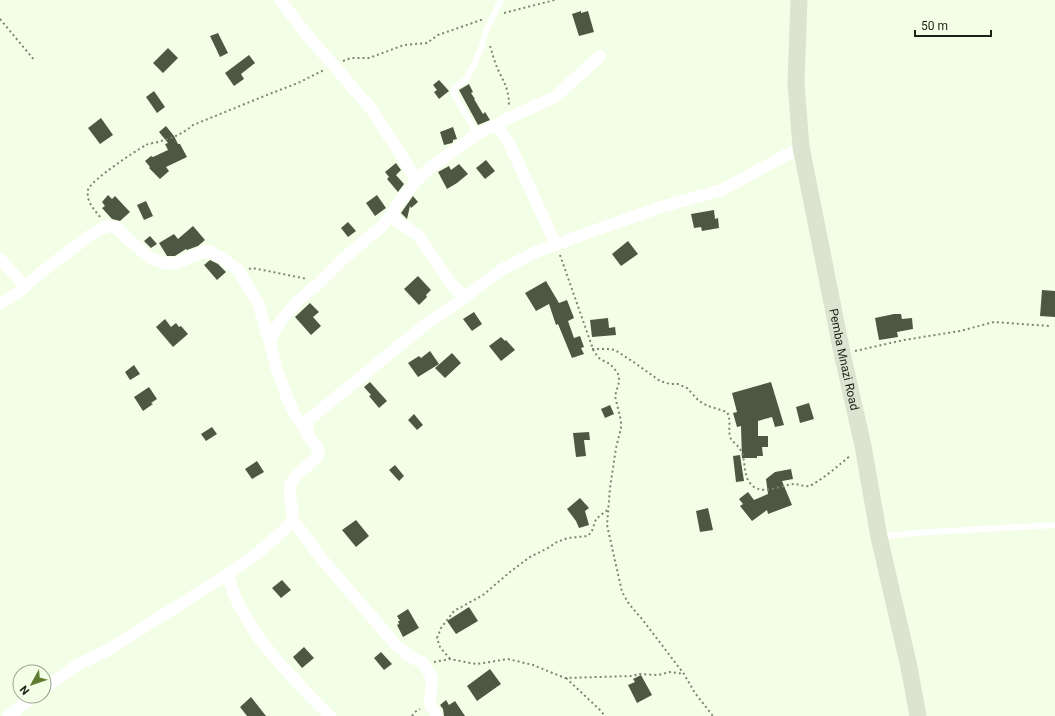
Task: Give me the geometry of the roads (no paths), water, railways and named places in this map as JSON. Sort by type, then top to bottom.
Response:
[{"type":"main road","name":"Pemba Mnazi Road","points":[[799,0],[796,83],[801,147],[842,353],[863,446],[879,537],[909,667],[918,716]]},
{"type":"street","points":[[280,0],[308,36],[372,110],[415,177],[416,181]]},
{"type":"street","points":[[270,343],[274,332],[282,319],[298,300],[382,226],[416,181],[431,167],[476,135],[555,97],[600,56]]},
{"type":"street","points":[[496,126],[501,130],[510,145],[556,245]]},
{"type":"street","points":[[436,716],[436,713],[431,707],[430,700],[432,680],[423,663],[411,657],[396,645],[321,558],[293,520],[293,509],[290,497],[290,486],[292,480],[314,461],[319,454],[316,445],[306,434],[308,434],[307,422],[426,324],[454,306],[501,270],[536,252],[661,207],[722,190],[801,147]]},
{"type":"street","points":[[392,214],[398,222],[418,236],[452,285],[460,293],[468,295]]},
{"type":"street","points":[[0,304],[16,294],[44,270],[92,234],[108,226],[116,227],[128,240],[152,259],[164,263],[177,263],[205,251],[211,252],[222,258],[239,271],[258,303],[276,367],[288,400],[298,420],[308,434]]},
{"type":"street","points":[[0,259],[25,286]]},
{"type":"street","points":[[52,683],[77,665],[108,650],[228,574],[276,537],[293,520]]},
{"type":"street","points":[[228,574],[230,584],[237,601],[269,650],[305,692],[330,716]]},
{"type":"street","points":[[8,716],[24,704]]},
{"type":"lane","points":[[476,135],[453,92],[454,88],[467,79],[501,0]]},
{"type":"lane","points":[[879,537],[914,533],[1055,525]]}]
